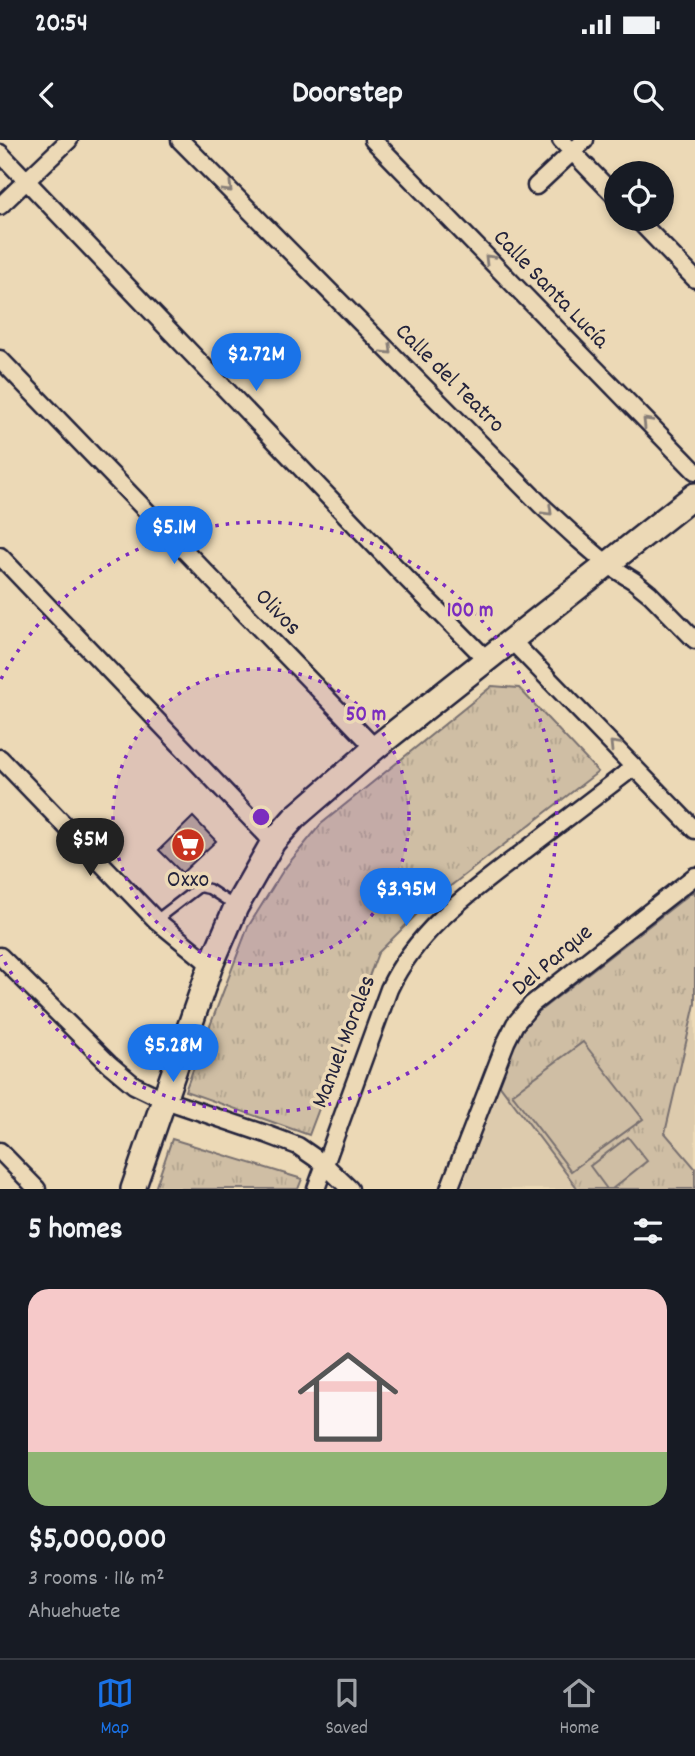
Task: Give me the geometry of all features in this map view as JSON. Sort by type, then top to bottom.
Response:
[{"type":"main road","points":[[133,1189],[211,965],[236,906],[273,842],[295,817],[375,748],[695,495]]},
{"type":"street","points":[[0,206],[69,140]]},
{"type":"street","name":"Calle del Teatro","points":[[180,140],[541,505],[607,564],[650,594],[695,640]]},
{"type":"street","name":"Calle Santa Lucía","points":[[373,140],[695,471]]},
{"type":"street","points":[[536,186],[567,146],[585,140]]},
{"type":"street","points":[[567,146],[604,185]]},
{"type":"street","points":[[0,153],[486,659]]},
{"type":"street","points":[[649,231],[695,279]]},
{"type":"street","name":"Olivos","points":[[0,359],[375,748]]},
{"type":"street","points":[[0,556],[273,842]]},
{"type":"street","points":[[510,640],[695,830]]},
{"type":"street","points":[[0,758],[156,920],[211,965]]},
{"type":"street","name":"Manuel Morales","points":[[316,1189],[389,989],[409,953],[463,898],[634,767]]},
{"type":"street","name":"Del Parque","points":[[449,1189],[515,1024],[532,1004],[695,876]]},
{"type":"street","points":[[0,956],[134,1086],[165,1100],[298,1146],[324,1164],[350,1189]]},
{"type":"street","points":[[0,1151],[37,1189]]},
{"type":"lane","points":[[156,920],[200,887],[209,888],[236,906]]},
{"type":"shaded area","points":[[695,1004],[695,1168],[665,1133]]},
{"type":"shaded area","points":[[499,1084],[578,1189],[461,1189]]},
{"type":"green space","points":[[492,686],[519,688],[598,772],[426,905],[378,953],[309,1135],[185,1091],[248,927],[284,869],[321,824]]},
{"type":"green space","points":[[695,890],[695,1004],[665,1133],[695,1168],[695,1189],[578,1189],[499,1084],[511,1042],[537,1013]]},
{"type":"green space","points":[[583,1042],[643,1119],[571,1171],[512,1094]]},
{"type":"green space","points":[[628,1137],[647,1161],[612,1189],[607,1189],[590,1166]]},
{"type":"green space","points":[[172,1139],[302,1179],[298,1189],[155,1189]]},
{"type":"building","name":"Oxxo","points":[[193,817],[216,841],[182,873],[159,850]]},
{"type":"place","name":"Oxxo","points":[[188,845]]}]
